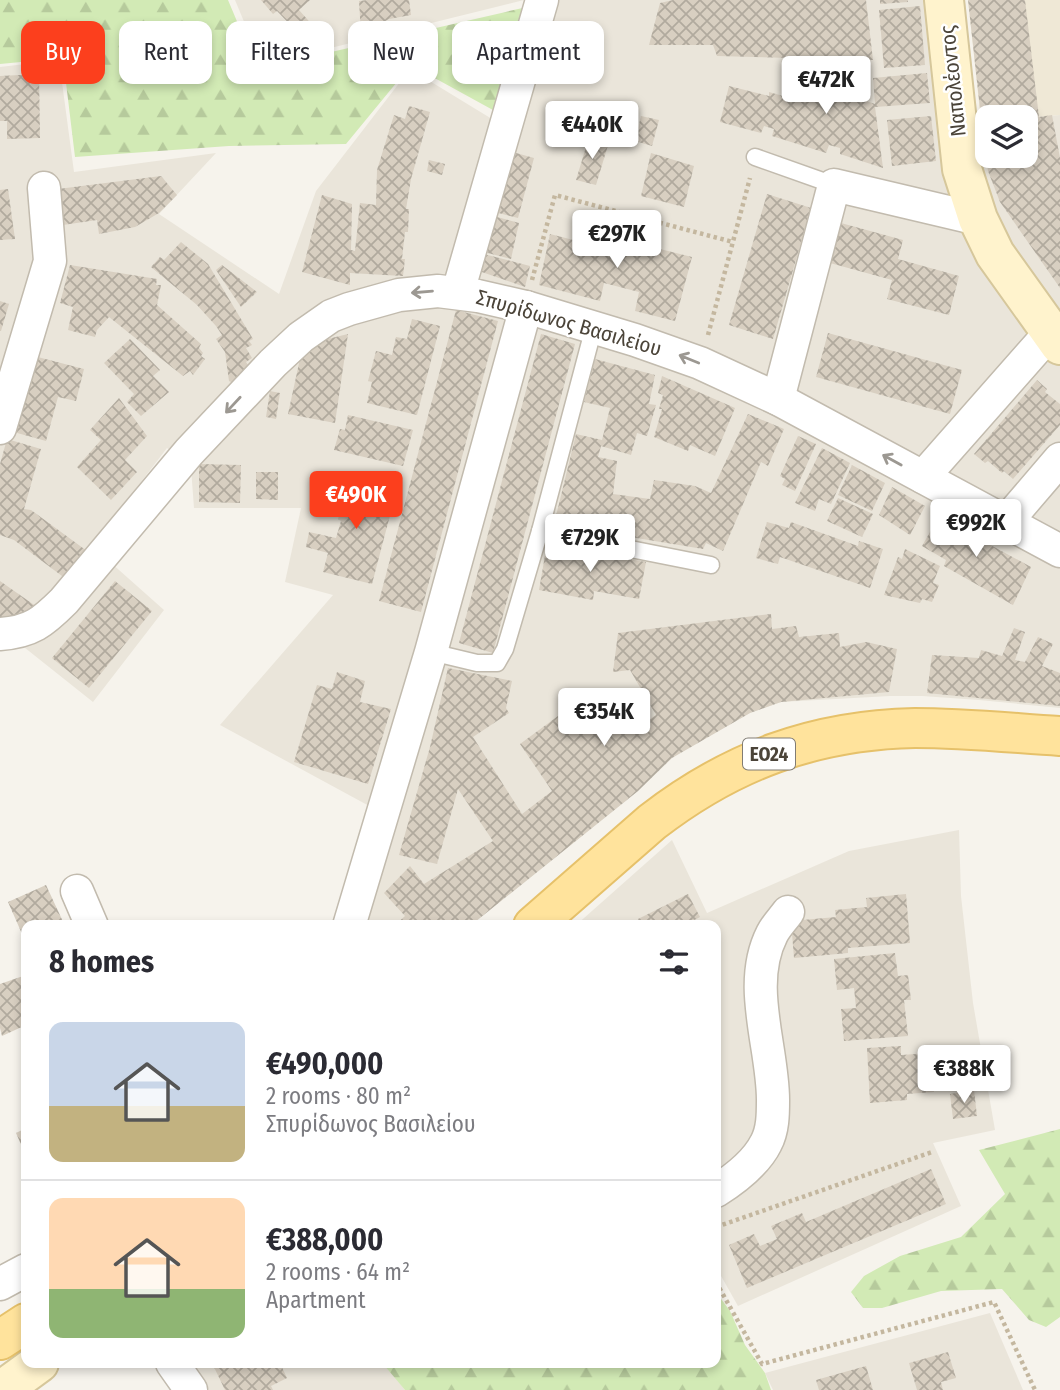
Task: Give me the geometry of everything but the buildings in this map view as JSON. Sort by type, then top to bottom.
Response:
[{"type":"main road","name":"ΕΟ24","points":[[540,920],[671,807],[717,778],[759,758],[824,739],[882,730],[941,728],[1060,736]]},
{"type":"main road","points":[[0,1340],[21,1326]]},
{"type":"street","points":[[458,292],[542,0]]},
{"type":"street","name":"Ναπολέοντος","points":[[944,0],[962,169],[978,219],[995,254],[1055,339]]},
{"type":"street","points":[[778,399],[834,185],[978,219]]},
{"type":"street","points":[[0,428],[50,261],[44,188]]},
{"type":"street","name":"Σπυρίδωνος Βασιλείου","points":[[0,634],[24,631],[48,617],[189,452],[273,363],[316,326],[331,316],[375,300],[420,292],[458,292],[526,307],[670,351],[700,363],[778,399],[1060,551]]},
{"type":"street","points":[[351,920],[431,652],[526,307]]},
{"type":"street","points":[[923,477],[1055,339]]},
{"type":"street","points":[[1006,522],[1060,459]]},
{"type":"street","points":[[77,891],[89,920]]},
{"type":"street","points":[[721,1187],[748,1166],[762,1150],[772,1125],[773,1096],[762,1010],[762,975],[772,934],[788,912]]},
{"type":"street","points":[[0,1284],[21,1273]]},
{"type":"street","points":[[2,1390],[32,1368]]},
{"type":"street","points":[[176,1368],[191,1390]]},
{"type":"lane","points":[[755,157],[834,185]]},
{"type":"lane","points":[[431,652],[477,663],[496,663],[505,649],[540,531],[594,327]]},
{"type":"lane","points":[[540,531],[710,565]]},
{"type":"path","points":[[700,363],[755,157]]},
{"type":"path","points":[[526,307],[555,195],[733,242]]},
{"type":"path","points":[[721,1225],[932,1152]]},
{"type":"path","points":[[721,1291],[762,1364],[994,1302],[1035,1390]]},
{"type":"shaded area","points":[[235,0],[524,0],[438,21],[348,21],[348,44],[334,47],[334,21],[244,21]]},
{"type":"shaded area","points":[[549,0],[944,0],[954,124],[975,123],[975,168],[1038,168],[1038,117],[1060,115],[1060,708],[922,696],[781,702],[750,713],[672,757],[638,791],[477,920],[364,920],[395,820],[220,725],[333,595],[285,582],[301,508],[194,508],[191,468],[167,448],[92,546],[164,610],[93,702],[0,628],[0,67],[21,65],[21,84],[62,84],[74,172],[216,153],[159,214],[279,294],[316,191],[398,84],[435,84],[510,130],[524,84],[604,84],[604,21],[543,21]]},
{"type":"shaded area","points":[[968,0],[1060,0],[1060,115],[1038,117],[1038,105],[979,105]]},
{"type":"shaded area","points":[[959,830],[961,896],[973,1003],[995,1130],[933,1143],[961,1206],[738,1306],[721,1276],[721,920],[582,920],[672,840],[707,913],[849,851]]},
{"type":"shaded area","points":[[990,1313],[1023,1390],[773,1390],[765,1373]]},
{"type":"shaded area","points":[[195,1368],[388,1368],[405,1390],[209,1390]]},
{"type":"green space","points":[[0,0],[228,0],[237,21],[226,21],[226,84],[334,84],[334,51],[348,48],[348,84],[395,84],[346,144],[229,146],[75,157],[66,84],[105,84],[105,21],[21,21],[21,62],[0,64]]},
{"type":"green space","points":[[527,7],[524,21],[466,21]]},
{"type":"green space","points":[[452,24],[452,84],[509,84],[502,115],[438,80],[438,27]]},
{"type":"green space","points":[[1060,1129],[1060,1317],[1046,1327],[1029,1320],[1002,1289],[941,1291],[882,1308],[863,1308],[851,1292],[864,1276],[900,1256],[961,1237],[1005,1194],[979,1150]]},
{"type":"green space","points":[[721,1299],[730,1311],[745,1345],[765,1373],[771,1390],[405,1390],[387,1368],[721,1368]]}]
